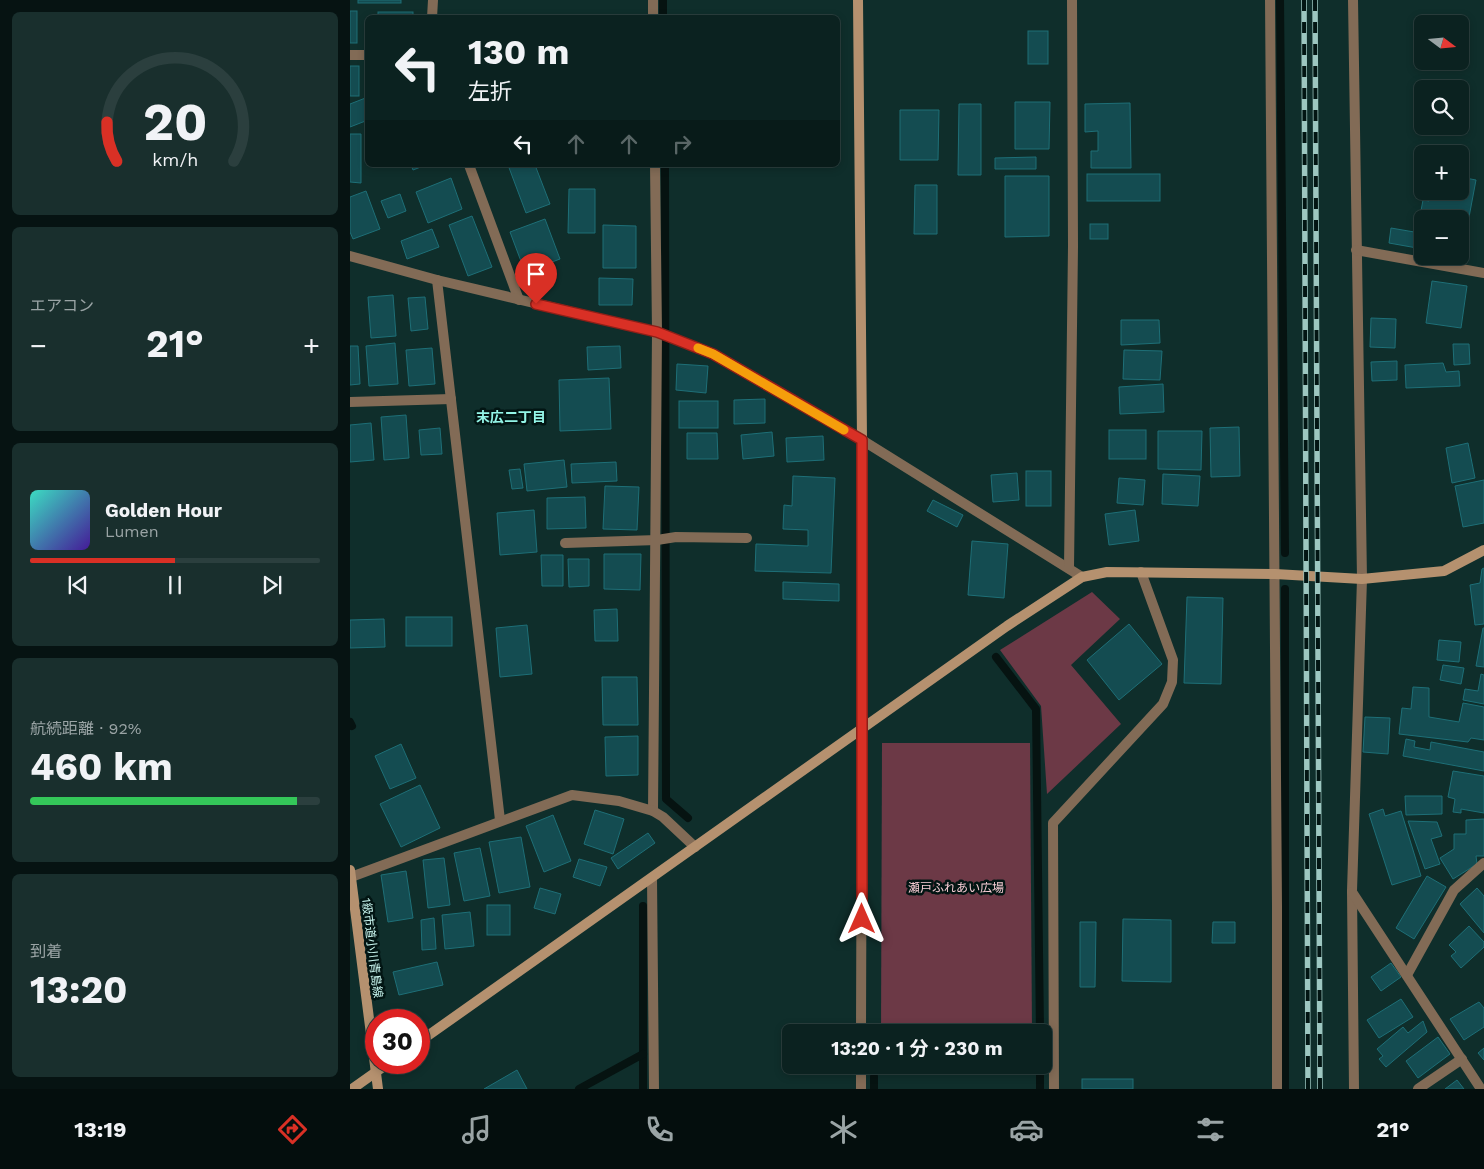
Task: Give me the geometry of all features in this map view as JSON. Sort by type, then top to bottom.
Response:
[{"type":"street","points":[[432,15],[433,0]]},
{"type":"street","points":[[653,0],[653,15]]},
{"type":"street","points":[[858,0],[862,440],[861,1024]]},
{"type":"street","points":[[1069,568],[1073,246],[1072,0]]},
{"type":"street","points":[[1270,0],[1277,1089]]},
{"type":"street","points":[[1353,0],[1362,579],[1352,891],[1354,1089]]},
{"type":"street","points":[[350,55],[365,55]]},
{"type":"street","points":[[470,167],[519,300]]},
{"type":"street","points":[[653,811],[657,332],[655,167]]},
{"type":"street","points":[[1356,250],[1484,273]]},
{"type":"street","points":[[350,256],[437,280],[657,332],[713,354],[862,440],[1082,577]]},
{"type":"street","points":[[437,280],[500,820]]},
{"type":"street","points":[[350,402],[451,399]]},
{"type":"street","points":[[565,543],[656,540],[676,537],[747,538]]},
{"type":"street","points":[[430,1034],[1007,626],[1082,577],[1107,572],[1141,572],[1275,574],[1362,579],[1444,571],[1484,550]]},
{"type":"street","points":[[1054,1089],[1053,824],[1163,704],[1172,682],[1173,660],[1141,572]]},
{"type":"street","points":[[351,881],[500,820],[572,795],[619,801],[653,811],[663,817],[695,847]]},
{"type":"street","points":[[1407,975],[1454,890],[1484,863]]},
{"type":"street","points":[[652,878],[654,1089]]},
{"type":"street","name":"1級市道小川青島線","points":[[351,881],[368,1009]]},
{"type":"street","points":[[1352,891],[1482,1089]]},
{"type":"street","points":[[1418,1089],[1462,1059]]},
{"type":"street","points":[[352,1089],[373,1074]]},
{"type":"street","name":"1級市道小川青島線","points":[[376,1074],[378,1089]]},
{"type":"street","points":[[861,1074],[861,1089]]},
{"type":"green space","points":[[1092,592],[1120,619],[1071,665],[1121,724],[1047,794],[1041,706],[1000,650]]},
{"type":"green space","name":"瀬戸ふれあい広場","points":[[882,743],[1030,743],[1032,1024],[881,1024]]},
{"type":"building","points":[[358,0],[401,0],[401,3],[358,3]]},
{"type":"building","points":[[350,11],[357,11],[357,43],[350,43]]},
{"type":"building","points":[[378,12],[413,12],[413,15],[378,15]]},
{"type":"building","points":[[1028,31],[1048,31],[1048,64],[1028,64]]},
{"type":"building","points":[[350,66],[359,66],[359,96],[350,96]]},
{"type":"building","points":[[365,98],[365,121],[350,127],[350,104]]},
{"type":"building","points":[[1015,102],[1050,102],[1049,149],[1015,149]]},
{"type":"building","points":[[1130,103],[1131,168],[1091,168],[1091,151],[1098,151],[1098,131],[1085,132],[1085,104]]},
{"type":"building","points":[[959,104],[981,104],[981,175],[958,175]]},
{"type":"building","points":[[900,110],[939,110],[938,160],[900,160]]},
{"type":"building","points":[[350,134],[361,134],[361,183],[350,182]]},
{"type":"building","points":[[1036,157],[1036,169],[995,169],[995,158]]},
{"type":"building","points":[[509,167],[536,167],[550,204],[526,213]]},
{"type":"building","points":[[1087,174],[1160,174],[1160,201],[1087,201]]},
{"type":"building","points":[[1005,176],[1049,176],[1049,236],[1005,237]]},
{"type":"building","points":[[451,178],[462,209],[428,223],[416,192]]},
{"type":"building","points":[[1469,179],[1476,180],[1469,217],[1469,210],[1421,210],[1423,200],[1469,200]]},
{"type":"building","points":[[915,185],[937,185],[937,234],[914,234]]},
{"type":"building","points":[[569,189],[595,189],[595,233],[568,233]]},
{"type":"building","points":[[366,191],[380,229],[353,239],[350,232],[350,197]]},
{"type":"building","points":[[400,194],[406,211],[388,218],[381,201]]},
{"type":"building","points":[[472,216],[492,267],[468,276],[449,225]]},
{"type":"building","points":[[545,219],[560,259],[525,272],[510,232]]},
{"type":"building","points":[[1090,224],[1108,224],[1108,239],[1090,239]]},
{"type":"building","points":[[603,225],[636,226],[636,268],[603,268]]},
{"type":"building","points":[[1391,228],[1414,232],[1414,247],[1389,243]]},
{"type":"building","points":[[432,229],[439,247],[407,259],[401,241]]},
{"type":"building","points":[[599,278],[633,279],[632,305],[599,305]]},
{"type":"building","points":[[1432,281],[1467,286],[1461,328],[1426,323]]},
{"type":"building","points":[[393,295],[396,336],[371,338],[368,297]]},
{"type":"building","points":[[425,297],[428,329],[411,331],[408,298]]},
{"type":"building","points":[[1371,318],[1396,319],[1395,348],[1370,347]]},
{"type":"building","points":[[1121,320],[1159,320],[1160,343],[1121,345]]},
{"type":"building","points":[[395,343],[398,384],[369,386],[366,346]]},
{"type":"building","points":[[1453,344],[1469,344],[1470,364],[1454,365]]},
{"type":"building","points":[[350,346],[358,346],[360,384],[350,385]]},
{"type":"building","points":[[620,346],[621,368],[588,370],[587,347]]},
{"type":"building","points":[[432,348],[435,384],[409,386],[406,350]]},
{"type":"building","points":[[1124,350],[1162,351],[1160,380],[1123,379]]},
{"type":"building","points":[[1397,361],[1397,380],[1372,381],[1371,362]]},
{"type":"building","points":[[1443,363],[1446,372],[1459,371],[1460,386],[1406,388],[1405,365]]},
{"type":"building","points":[[677,364],[708,366],[706,393],[676,390]]},
{"type":"building","points":[[609,378],[611,429],[560,431],[559,380]]},
{"type":"building","points":[[1163,384],[1164,412],[1120,414],[1119,387]]},
{"type":"building","points":[[765,399],[765,423],[734,424],[734,400]]},
{"type":"building","points":[[679,401],[718,401],[718,428],[679,428]]},
{"type":"building","points":[[406,415],[409,458],[384,460],[381,417]]},
{"type":"building","points":[[371,423],[374,460],[350,462],[350,425]]},
{"type":"building","points":[[1239,427],[1240,476],[1211,477],[1210,428]]},
{"type":"building","points":[[440,428],[442,454],[421,455],[419,430]]},
{"type":"building","points":[[1109,430],[1146,430],[1146,459],[1109,459]]},
{"type":"building","points":[[1158,431],[1202,431],[1201,470],[1158,469]]},
{"type":"building","points":[[772,432],[774,456],[743,459],[741,435]]},
{"type":"building","points":[[687,433],[717,433],[718,459],[687,459]]},
{"type":"building","points":[[823,436],[824,460],[787,462],[786,438]]},
{"type":"building","points":[[1468,443],[1475,478],[1452,483],[1446,448]]},
{"type":"building","points":[[564,460],[567,487],[527,491],[524,464]]},
{"type":"building","points":[[616,462],[617,481],[572,483],[571,464]]},
{"type":"building","points":[[520,469],[523,488],[512,489],[509,470]]},
{"type":"building","points":[[1026,471],[1051,471],[1051,506],[1026,506]]},
{"type":"building","points":[[1017,473],[1019,500],[993,502],[991,475]]},
{"type":"building","points":[[1163,474],[1200,476],[1198,506],[1162,504]]},
{"type":"building","points":[[793,476],[835,478],[831,573],[755,571],[756,544],[808,546],[808,530],[783,529],[784,505],[792,506]]},
{"type":"building","points":[[1119,478],[1145,480],[1143,505],[1117,503]]},
{"type":"building","points":[[1484,480],[1484,523],[1463,527],[1455,486]]},
{"type":"building","points":[[605,486],[639,487],[637,530],[603,529]]},
{"type":"building","points":[[585,497],[586,528],[547,529],[547,498]]},
{"type":"building","points":[[933,500],[963,515],[957,527],[927,511]]},
{"type":"building","points":[[534,510],[537,552],[500,555],[497,513]]},
{"type":"building","points":[[1135,510],[1139,541],[1109,545],[1105,514]]},
{"type":"building","points":[[972,541],[1008,544],[1004,598],[968,595]]},
{"type":"building","points":[[604,554],[641,554],[640,590],[604,589]]},
{"type":"building","points":[[541,555],[563,555],[563,586],[542,586]]},
{"type":"building","points":[[568,559],[589,559],[589,586],[569,587]]},
{"type":"building","points":[[1484,568],[1484,624],[1475,625],[1470,585],[1480,583],[1482,569]]},
{"type":"building","points":[[783,582],[839,584],[839,601],[783,599]]},
{"type":"building","points":[[1187,597],[1223,598],[1221,684],[1184,683]]},
{"type":"building","points":[[617,609],[618,641],[595,641],[594,610]]},
{"type":"building","points":[[406,617],[452,617],[452,646],[406,646]]},
{"type":"building","points":[[384,619],[385,647],[350,648],[350,620]]},
{"type":"building","points":[[1129,624],[1162,664],[1119,700],[1087,660]]},
{"type":"building","points":[[527,625],[532,674],[500,677],[496,628]]},
{"type":"building","points":[[1484,628],[1484,667],[1476,666]]},
{"type":"building","points":[[1439,640],[1461,642],[1459,662],[1437,660]]},
{"type":"building","points":[[1443,665],[1464,668],[1461,684],[1440,680]]},
{"type":"building","points":[[1481,674],[1484,675],[1484,704],[1463,700],[1465,689],[1478,691]]},
{"type":"building","points":[[602,677],[637,677],[638,725],[603,725]]},
{"type":"building","points":[[1413,687],[1429,688],[1429,717],[1459,722],[1463,703],[1484,707],[1484,740],[1471,738],[1468,742],[1399,734],[1402,708],[1411,709]]},
{"type":"building","points":[[1365,717],[1390,718],[1388,754],[1363,752]]},
{"type":"building","points":[[638,736],[638,775],[606,776],[605,737]]},
{"type":"building","points":[[1406,739],[1415,741],[1414,747],[1430,750],[1431,742],[1484,752],[1484,771],[1403,756]]},
{"type":"building","points":[[401,744],[416,778],[390,789],[375,756]]},
{"type":"building","points":[[1453,771],[1484,776],[1484,813],[1461,809],[1461,813],[1453,812],[1455,799],[1448,797]]},
{"type":"building","points":[[420,785],[440,828],[401,847],[380,804]]},
{"type":"building","points":[[1405,796],[1442,796],[1442,814],[1406,815]]},
{"type":"building","points":[[1383,809],[1385,816],[1401,811],[1421,876],[1392,885],[1369,814]]},
{"type":"building","points":[[595,810],[624,819],[613,854],[584,844]]},
{"type":"building","points":[[553,815],[571,861],[544,872],[526,826]]},
{"type":"building","points":[[1484,819],[1484,856],[1476,856],[1477,864],[1453,879],[1440,858],[1454,849],[1454,834],[1466,834],[1466,820]]},
{"type":"building","points":[[1408,821],[1437,822],[1442,836],[1431,839],[1440,864],[1425,869]]},
{"type":"building","points":[[648,833],[655,843],[618,869],[611,858]]},
{"type":"building","points":[[521,837],[530,887],[499,893],[489,842]]},
{"type":"building","points":[[480,848],[490,896],[464,901],[454,853]]},
{"type":"building","points":[[444,858],[450,905],[428,908],[423,860]]},
{"type":"building","points":[[579,859],[607,867],[600,886],[573,877]]},
{"type":"building","points":[[406,871],[413,918],[388,922],[381,875]]},
{"type":"building","points":[[1427,876],[1446,887],[1414,939],[1396,928]]},
{"type":"building","points":[[540,888],[561,894],[555,914],[534,908]]},
{"type":"building","points":[[1477,888],[1484,896],[1484,933],[1460,904]]},
{"type":"building","points":[[487,905],[510,905],[510,935],[487,935]]},
{"type":"building","points":[[470,912],[474,946],[445,949],[442,915]]},
{"type":"building","points":[[434,918],[436,949],[422,950],[421,920]]},
{"type":"building","points":[[1123,919],[1171,920],[1171,982],[1122,981]]},
{"type":"building","points":[[1080,922],[1096,922],[1095,987],[1080,987]]},
{"type":"building","points":[[1213,922],[1235,922],[1235,943],[1212,943]]},
{"type":"building","points":[[1469,926],[1484,942],[1484,947],[1461,968],[1451,956],[1456,952],[1449,945]]},
{"type":"building","points":[[437,962],[443,985],[399,995],[393,972]]},
{"type":"building","points":[[1391,963],[1401,977],[1381,991],[1371,977]]},
{"type":"building","points":[[1401,999],[1413,1017],[1379,1038],[1367,1020]]},
{"type":"building","points":[[1479,1002],[1484,1008],[1484,1027],[1464,1040],[1450,1019]]},
{"type":"building","points":[[1423,1021],[1427,1032],[1386,1067],[1379,1059],[1383,1056],[1377,1049],[1403,1027],[1408,1033]]},
{"type":"building","points":[[1438,1037],[1450,1054],[1418,1078],[1406,1061]]},
{"type":"building","points":[[1484,1048],[1484,1060],[1478,1053]]},
{"type":"building","points":[[517,1070],[527,1089],[484,1089]]},
{"type":"building","points":[[1082,1079],[1133,1079],[1133,1089],[1082,1089]]},
{"type":"building","points":[[1457,1080],[1464,1089],[1445,1089]]},
{"type":"waterway","points":[[663,0],[663,15]]},
{"type":"waterway","points":[[1280,0],[1285,553]]},
{"type":"waterway","points":[[665,167],[666,799],[688,818]]},
{"type":"waterway","points":[[1285,589],[1285,1089]]},
{"type":"waterway","points":[[996,657],[1036,709],[1040,1024]]},
{"type":"waterway","points":[[350,722],[352,726]]},
{"type":"waterway","points":[[643,906],[643,1089]]},
{"type":"waterway","points":[[579,1089],[643,1054]]},
{"type":"waterway","points":[[1040,1074],[1040,1089]]},
{"type":"waterway","points":[[874,1077],[874,1089]]},
{"type":"railway","points":[[1304,0],[1308,1089]]},
{"type":"railway","points":[[1315,0],[1320,1089]]},
{"type":"slow traffic","points":[[698,348],[713,354],[844,430]]},
{"type":"district","name":"末広二丁目","points":[[511,417]]},
{"type":"route","points":[[536,304],[657,332],[713,354],[862,440],[862,919]]}]
